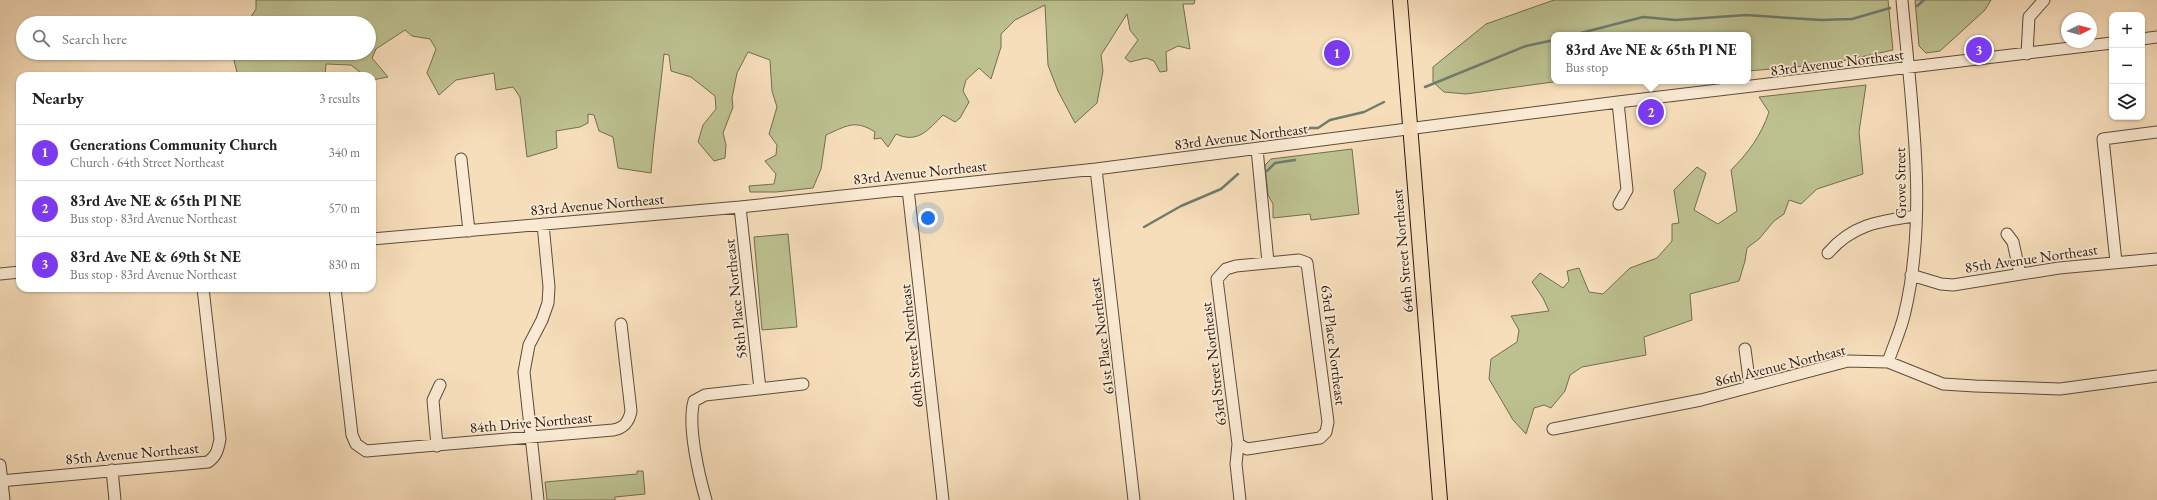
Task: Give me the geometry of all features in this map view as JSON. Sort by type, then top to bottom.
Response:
[{"type":"main road","name":"64th Street Northeast","points":[[1400,0],[1409,129],[1440,500]]},
{"type":"street","name":"Grove Street","points":[[1888,362],[1904,317],[1912,275],[1918,200],[1902,0]]},
{"type":"street","points":[[2027,54],[2029,17],[2044,0]]},
{"type":"street","points":[[2145,39],[2157,37]]},
{"type":"street","name":"83rd Avenue Northeast","points":[[376,239],[740,207],[1096,169],[1618,102],[2109,43]]},
{"type":"street","points":[[1618,102],[1626,190],[1619,204]]},
{"type":"street","points":[[2116,262],[2103,139],[2157,132]]},
{"type":"street","points":[[1257,149],[1268,262]]},
{"type":"street","points":[[462,159],[469,230]]},
{"type":"street","name":"61st Place Northeast","points":[[1096,169],[1134,500]]},
{"type":"street","name":"60th Street Northeast","points":[[908,189],[943,500]]},
{"type":"street","name":"58th Place Northeast","points":[[740,207],[760,389]]},
{"type":"street","points":[[1828,253],[1842,238],[1854,231],[1880,221],[1916,216]]},
{"type":"street","points":[[538,500],[525,362],[529,345],[542,320],[548,303],[549,287],[543,224]]},
{"type":"street","points":[[2007,234],[2013,242],[2020,274]]},
{"type":"street","name":"85th Avenue Northeast","points":[[1912,275],[1941,284],[1953,285],[2020,274],[2116,262],[2157,259]]},
{"type":"street","name":"63rd Place Northeast","points":[[1238,444],[1247,449],[1320,438],[1326,432],[1328,422],[1307,263],[1299,260],[1268,262]]},
{"type":"street","name":"63rd Street Northeast","points":[[1238,444],[1217,280],[1226,269],[1236,266],[1268,262]]},
{"type":"street","points":[[0,274],[16,272]]},
{"type":"street","name":"85th Avenue Northeast","points":[[1,481],[208,462],[214,458],[218,451],[220,439],[203,292]]},
{"type":"street","name":"84th Drive Northeast","points":[[335,292],[352,435],[356,444],[363,450],[372,452],[613,430],[626,423],[631,411],[621,324]]},
{"type":"street","points":[[1745,349],[1750,387]]},
{"type":"street","name":"86th Avenue Northeast","points":[[1553,429],[1701,400],[1848,361],[1888,362],[1942,384],[1968,386],[2060,389],[2157,376]]},
{"type":"street","points":[[706,500],[697,464],[691,412],[694,401],[705,395],[803,384]]},
{"type":"street","points":[[437,446],[433,400],[440,385]]},
{"type":"street","points":[[1238,444],[1236,464],[1240,500]]},
{"type":"street","points":[[0,465],[4,500]]},
{"type":"street","points":[[112,470],[115,500]]},
{"type":"green space","points":[[256,0],[1195,0],[1194,4],[1183,4],[1190,49],[1178,46],[1166,52],[1167,71],[1160,72],[1154,61],[1146,58],[1130,62],[1125,58],[1138,40],[1130,30],[1127,14],[1101,55],[1103,71],[1097,103],[1075,123],[1058,91],[1048,65],[1045,5],[1015,20],[1001,34],[1001,47],[991,79],[979,68],[966,80],[963,91],[969,102],[960,118],[955,122],[943,115],[922,134],[904,137],[896,134],[888,147],[881,138],[874,139],[875,132],[862,126],[850,125],[826,135],[821,169],[813,188],[776,192],[750,192],[749,186],[774,184],[776,174],[765,161],[776,155],[777,145],[769,134],[777,107],[772,91],[770,60],[748,52],[737,73],[732,98],[733,107],[723,133],[726,145],[725,158],[714,161],[698,142],[703,125],[716,109],[715,96],[691,77],[671,71],[669,55],[664,54],[651,173],[618,168],[613,137],[599,131],[594,115],[588,114],[588,123],[580,127],[556,131],[557,148],[527,157],[520,97],[513,87],[496,90],[494,73],[456,80],[439,95],[427,73],[436,49],[430,39],[412,36],[405,30],[376,49],[376,16],[252,16],[256,9]]},
{"type":"green space","points":[[1554,0],[1888,0],[1893,50],[1828,64],[1751,71],[1751,32],[1551,32],[1551,82],[1466,94],[1444,92],[1433,82],[1433,67],[1486,24]]},
{"type":"green space","points":[[1915,0],[1991,0],[1985,10],[1940,51],[1926,53],[1919,46]]},
{"type":"green space","points":[[234,60],[374,60],[388,77],[376,79],[376,72],[360,72],[351,65],[326,64],[325,72],[237,72]]},
{"type":"green space","points":[[1866,85],[1859,132],[1863,174],[1817,189],[1801,204],[1789,200],[1784,214],[1774,221],[1759,239],[1747,248],[1739,281],[1690,294],[1692,320],[1644,337],[1646,355],[1582,367],[1570,375],[1565,391],[1551,408],[1544,405],[1534,408],[1526,434],[1513,420],[1489,379],[1491,359],[1517,342],[1519,330],[1511,316],[1549,311],[1543,298],[1532,282],[1540,273],[1563,288],[1569,281],[1567,271],[1579,268],[1589,292],[1603,294],[1630,268],[1657,258],[1672,241],[1672,224],[1679,223],[1674,190],[1697,167],[1706,173],[1694,210],[1718,224],[1737,211],[1731,170],[1753,144],[1766,121],[1769,112],[1759,97]]},
{"type":"green space","points":[[1352,149],[1359,214],[1311,220],[1310,214],[1273,218],[1273,204],[1268,195],[1265,165],[1271,159]]},
{"type":"green space","points":[[788,234],[797,327],[762,330],[754,237]]},
{"type":"green space","points":[[637,471],[643,471],[645,494],[615,497],[615,500],[547,500],[545,482],[637,474]]},
{"type":"waterway","points":[[1917,6],[1924,0]]},
{"type":"waterway","points":[[1585,32],[1643,17],[1676,20],[1746,15],[1821,20],[1852,19],[1890,8]]},
{"type":"waterway","points":[[1425,87],[1526,46],[1551,41]]},
{"type":"waterway","points":[[1296,134],[1310,128],[1318,128],[1330,120],[1364,112],[1384,102]]},
{"type":"waterway","points":[[1267,171],[1275,163],[1295,160]]},
{"type":"waterway","points":[[1144,227],[1181,206],[1221,189],[1238,174]]},
{"type":"place","name":"83rd Ave NE & 69th St NE","points":[[1979,50]]},
{"type":"place","name":"Generations Community Church","points":[[1337,53]]},
{"type":"place","name":"83rd Ave NE & 65th Pl NE","points":[[1651,112]]}]
